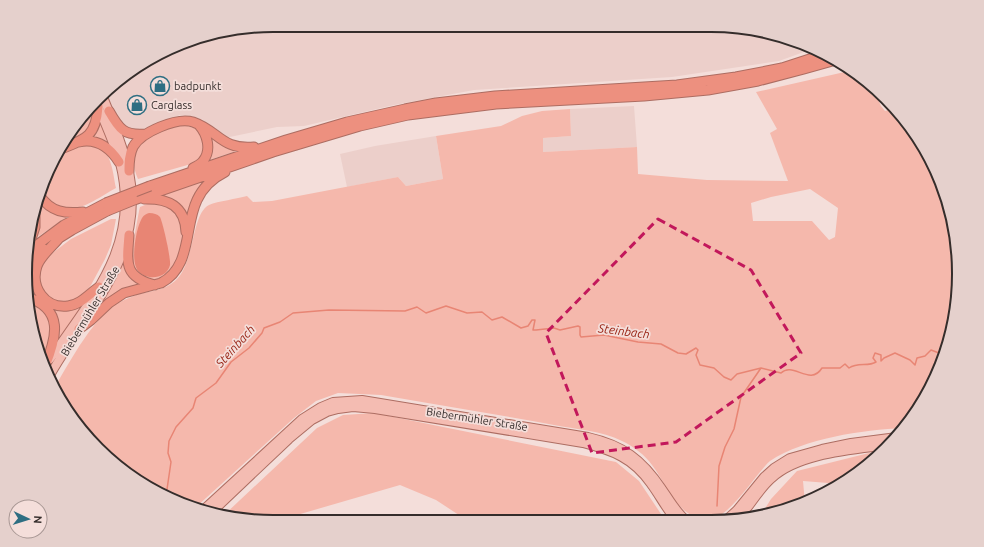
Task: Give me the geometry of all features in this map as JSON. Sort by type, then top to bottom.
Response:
[{"type":"highway","points":[[184,175],[265,146],[372,116],[436,103],[495,96],[677,85],[736,77],[774,69],[816,57]]},
{"type":"highway","points":[[33,258],[60,237],[106,207],[245,161],[360,126],[408,115],[496,104],[644,96],[708,90],[758,81],[828,62]]},
{"type":"highway","points":[[74,144],[84,139],[91,132],[96,122],[100,106]]},
{"type":"highway","points":[[109,111],[120,128],[125,132],[134,135],[146,134]]},
{"type":"highway","points":[[129,171],[130,157],[133,147],[139,139],[146,134],[180,121],[198,124],[230,145],[250,148],[265,146]]},
{"type":"highway","points":[[44,200],[54,210],[74,213],[134,200],[151,193],[184,175],[203,162],[208,145],[206,137],[198,124]]},
{"type":"highway","points":[[68,146],[84,141],[98,142],[113,153],[119,162]]},
{"type":"highway","points":[[79,329],[120,295],[155,285],[166,280],[176,271],[183,256],[194,208],[201,192],[217,176],[245,161]]},
{"type":"highway","points":[[151,193],[168,202],[181,212],[185,220],[186,243]]},
{"type":"highway","points":[[34,247],[55,231],[91,210]]},
{"type":"highway","points":[[129,235],[128,264],[130,270],[138,280],[155,285]]},
{"type":"highway","points":[[60,237],[41,258],[37,265],[35,282],[42,297],[55,305],[68,306],[78,303],[99,287]]},
{"type":"highway","points":[[34,299],[45,306],[52,315],[55,324],[56,333],[54,343],[48,359]]},
{"type":"main road","name":"Biebermühler Straße","points":[[53,371],[114,272],[123,253],[129,235],[132,209],[129,171],[109,111],[104,102]]},
{"type":"main road","name":"Biebermühler Straße","points":[[48,361],[99,287],[114,258],[123,229],[126,206],[125,192],[119,162],[103,103]]},
{"type":"main road","name":"Biebermühler Straße","points":[[207,506],[302,419],[321,407],[337,402],[362,400],[588,437],[604,441],[623,449],[637,458],[652,474],[680,515]]},
{"type":"main road","points":[[216,508],[289,439],[312,420],[332,411],[353,407],[383,410],[584,443],[609,450],[626,458],[643,473],[672,515]]},
{"type":"main road","points":[[733,514],[764,477],[774,468],[790,458],[822,448],[886,439]]},
{"type":"main road","points":[[743,513],[772,478],[784,469],[800,461],[838,452],[879,446]]},
{"type":"highlighted area","points":[[658,219],[751,270],[801,353],[676,442],[592,453],[546,333]]},
{"type":"shaded area","points":[[274,32],[710,32],[742,34],[773,40],[806,51],[779,61],[672,77],[474,90],[394,105],[304,126],[277,127],[225,138],[203,120],[190,116],[180,115],[145,130],[138,138],[94,116],[93,113],[114,92],[153,64],[181,50],[211,40],[242,34]]},
{"type":"shaded area","points":[[844,72],[870,92],[878,100],[885,111],[888,110],[892,114],[920,153],[934,181],[944,211],[950,242],[952,274],[950,305],[944,336],[934,366],[920,394],[896,429],[852,433],[800,446],[784,453],[770,461],[737,500],[722,514],[691,515],[682,509],[669,492],[658,473],[642,454],[626,443],[606,435],[381,395],[338,393],[316,401],[294,418],[200,503],[181,497],[153,483],[114,455],[82,421],[58,382],[84,339],[112,307],[122,301],[162,288],[175,281],[186,263],[199,218],[203,210],[209,205],[217,202],[247,196],[253,202],[272,201],[398,177],[406,186],[443,179],[436,136],[501,126],[522,116],[542,111],[570,109],[571,136],[543,138],[543,152],[637,147],[638,174],[707,180],[788,181],[770,133],[777,129],[756,92]],"holes":[[[810,189],[838,208],[835,237],[829,240],[812,221],[753,221],[751,203],[771,197]]]},
{"type":"shaded area","points":[[634,106],[637,147],[543,152],[543,138],[571,136],[570,109]]},
{"type":"shaded area","points":[[93,113],[90,128],[72,141]]},
{"type":"shaded area","points":[[100,119],[111,148],[89,138]]},
{"type":"shaded area","points":[[184,125],[198,129],[204,149],[200,157],[191,164],[138,179],[134,167],[134,156],[138,147],[152,134]]},
{"type":"shaded area","points":[[208,133],[219,143],[236,151],[206,161]]},
{"type":"shaded area","points":[[436,136],[443,179],[406,186],[398,177],[347,187],[340,154],[375,146]]},
{"type":"shaded area","points":[[86,145],[101,148],[109,158],[116,188],[77,208],[62,208],[48,200],[45,196],[50,181],[64,152]]},
{"type":"shaded area","points":[[208,179],[187,222],[175,201],[160,196]]},
{"type":"shaded area","points":[[150,203],[164,203],[179,214],[183,232],[182,244],[176,262],[164,276],[154,280],[141,277],[133,268],[131,255],[140,207]]},
{"type":"shaded area","points":[[42,205],[54,213],[67,217],[36,238],[39,229],[39,218]]},
{"type":"shaded area","points":[[149,213],[160,217],[170,261],[168,270],[161,276],[156,277],[146,276],[138,271],[134,260],[138,229],[142,218]]},
{"type":"shaded area","points":[[111,219],[116,219],[111,245],[91,285],[83,295],[68,303],[56,302],[49,299],[41,286],[39,276],[40,269],[46,258],[71,239]]},
{"type":"shaded area","points":[[124,260],[134,279],[144,286],[96,310],[116,279]]},
{"type":"shaded area","points":[[34,265],[46,303],[83,305],[57,344],[59,327],[34,302],[32,267]]},
{"type":"shaded area","points":[[34,306],[39,308],[49,320],[50,335],[45,351],[40,336]]},
{"type":"shaded area","points":[[374,413],[616,462],[639,481],[662,515],[459,515],[436,500],[400,485],[297,515],[242,513],[229,511],[317,428],[343,415]]},
{"type":"shaded area","points":[[873,452],[858,465],[831,483],[803,481],[804,496],[765,509],[771,499],[797,471]]},
{"type":"waterway","name":"Steinbach","points":[[167,490],[171,462],[168,453],[169,441],[176,427],[193,408],[196,398],[216,383],[231,362],[249,348],[262,333],[264,328],[280,322],[293,313],[329,310],[405,311],[417,307],[426,313],[446,306],[467,313],[482,312],[492,320],[502,317],[521,328],[528,326],[532,320],[535,320],[533,330],[554,328],[560,330],[578,326],[580,327],[581,337],[604,335],[638,342],[661,344],[678,353],[686,354],[696,348],[698,350],[696,355],[700,365],[714,368],[724,377],[731,380],[737,374],[761,368],[781,373],[786,370],[791,370],[812,375],[817,373],[822,368],[840,368],[845,364],[849,368],[856,365],[876,362],[873,358],[875,353],[881,355],[881,361],[895,353],[910,360],[915,365],[917,358],[925,356],[931,350],[938,353]]},
{"type":"waterway","points":[[717,506],[719,466],[725,447],[734,429],[741,397],[761,368]]},
{"type":"place","name":"badpunkt","points":[[160,86]]},
{"type":"place","name":"Carglass","points":[[137,105]]}]
